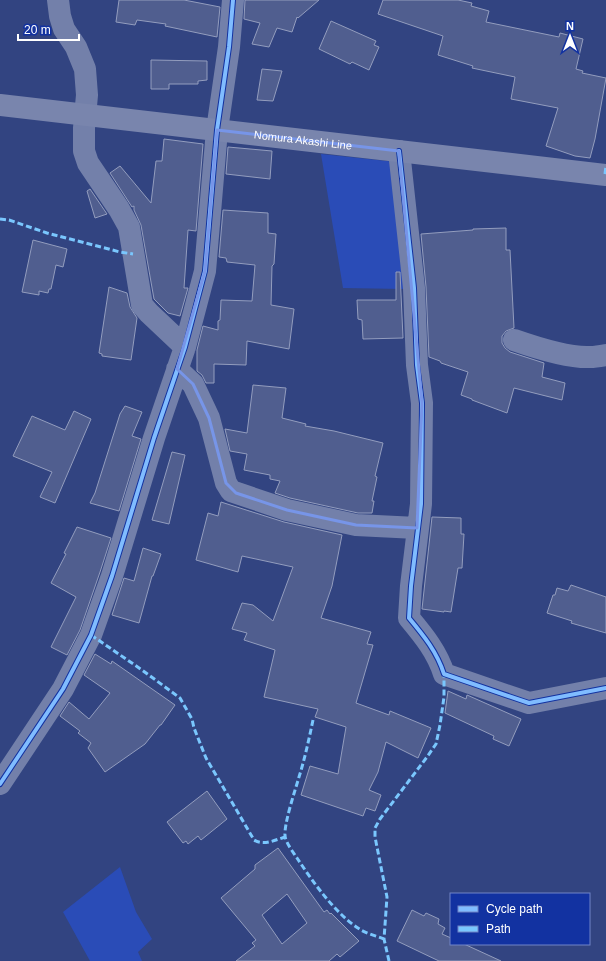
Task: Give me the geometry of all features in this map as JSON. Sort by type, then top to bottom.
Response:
[{"type":"main road","name":"Nomura Akashi Line","points":[[0,105],[606,175]]},
{"type":"street","points":[[58,0],[60,16],[64,29],[76,47],[85,69],[87,95],[84,151],[88,163],[119,209],[129,227],[142,305],[149,314],[185,347]]},
{"type":"street","points":[[0,784],[63,689],[91,635],[112,576],[154,438],[185,347],[205,271],[217,130],[229,47],[233,0]]},
{"type":"street","points":[[399,151],[414,288],[417,366],[422,403],[421,504],[417,528],[409,618],[428,640],[439,660],[444,674],[529,703],[606,688]]},
{"type":"street","points":[[514,340],[572,356],[590,357],[606,355]]},
{"type":"street","points":[[177,369],[193,384],[209,418],[226,483],[231,490],[287,510],[356,524],[417,528]]},
{"type":"highlighted area","points":[[217,130],[399,151],[422,403],[417,528],[356,525],[287,510],[236,493],[226,483],[209,418],[201,400],[193,384],[177,369],[205,271]]},
{"type":"shaded area","points":[[321,154],[396,162],[405,289],[343,288]]},
{"type":"shaded area","points":[[120,867],[136,912],[152,939],[138,952],[142,961],[90,961],[63,912]]},
{"type":"building","points":[[119,0],[184,0],[220,7],[217,37],[165,26],[166,24],[137,20],[135,25],[116,22]]},
{"type":"building","points":[[245,0],[319,0],[298,18],[297,17],[292,32],[277,28],[269,47],[252,44],[260,23],[244,19]]},
{"type":"building","points":[[383,0],[458,0],[472,3],[471,6],[489,11],[486,22],[559,37],[560,33],[583,39],[576,69],[583,71],[582,73],[606,78],[590,158],[575,156],[546,146],[558,108],[511,99],[515,77],[472,68],[473,66],[438,55],[443,36],[378,14]]},
{"type":"building","points":[[331,21],[376,41],[374,45],[379,47],[369,70],[352,62],[350,64],[319,49]]},
{"type":"building","points":[[151,60],[207,61],[207,80],[198,81],[198,84],[169,84],[169,89],[151,89]]},
{"type":"building","points":[[262,69],[282,71],[273,101],[257,100]]},
{"type":"building","points":[[164,139],[203,144],[196,231],[188,230],[184,288],[188,288],[180,316],[168,313],[154,299],[141,225],[134,210],[134,206],[132,207],[110,173],[120,166],[151,203],[156,161],[162,161]]},
{"type":"building","points":[[228,147],[272,151],[270,179],[226,174]]},
{"type":"building","points":[[90,189],[107,214],[95,218],[87,191]]},
{"type":"building","points":[[223,210],[268,213],[268,233],[276,234],[274,264],[272,266],[271,305],[294,309],[289,349],[247,341],[246,365],[214,364],[214,383],[206,383],[202,375],[197,371],[197,350],[203,326],[218,330],[221,300],[252,301],[255,265],[227,262],[226,258],[219,257]]},
{"type":"building","points":[[506,228],[506,250],[510,250],[514,328],[506,331],[502,336],[502,343],[510,352],[544,363],[542,377],[565,383],[562,400],[514,388],[507,413],[461,395],[468,372],[441,363],[440,361],[429,357],[426,287],[421,234],[473,229]]},
{"type":"building","points":[[33,240],[67,249],[63,267],[56,265],[51,289],[49,289],[48,293],[39,291],[39,295],[22,292]]},
{"type":"building","points":[[396,272],[400,272],[403,338],[363,339],[362,320],[358,319],[357,300],[396,300]]},
{"type":"building","points":[[109,287],[127,293],[130,307],[137,318],[131,360],[102,356],[102,354],[99,353]]},
{"type":"building","points":[[253,385],[286,388],[282,418],[306,424],[305,426],[334,431],[383,443],[375,476],[377,477],[372,501],[374,501],[372,513],[358,513],[290,498],[275,493],[280,481],[270,479],[270,475],[244,470],[247,454],[230,451],[225,429],[247,433]]},
{"type":"building","points":[[125,406],[142,412],[132,436],[141,439],[119,511],[90,503],[95,493],[120,414]]},
{"type":"building","points":[[74,411],[91,419],[55,503],[40,497],[52,472],[13,456],[32,416],[65,430]]},
{"type":"building","points":[[172,452],[185,455],[169,524],[152,520]]},
{"type":"building","points":[[221,502],[284,522],[342,535],[332,586],[321,618],[371,632],[367,644],[373,645],[356,703],[389,715],[390,711],[431,728],[418,758],[386,742],[378,772],[369,790],[381,795],[375,811],[366,808],[363,816],[301,795],[310,766],[338,774],[346,727],[315,717],[318,709],[264,697],[275,650],[244,640],[247,633],[232,629],[242,603],[253,605],[273,621],[293,567],[242,556],[238,572],[196,560],[208,513],[218,516]]},
{"type":"building","points":[[432,517],[461,518],[461,534],[464,534],[462,568],[458,568],[451,612],[422,609]]},
{"type":"building","points":[[77,527],[111,538],[80,630],[67,655],[51,647],[76,597],[51,583],[66,554],[64,553]]},
{"type":"building","points":[[143,548],[161,554],[152,576],[139,623],[112,615],[124,578],[134,581]]},
{"type":"building","points":[[571,585],[606,597],[606,633],[571,623],[572,621],[547,613],[557,588],[568,591]]},
{"type":"building","points":[[95,654],[111,664],[112,661],[175,705],[145,744],[105,772],[88,748],[91,743],[78,733],[80,731],[60,716],[69,702],[89,719],[110,693],[84,675]]},
{"type":"building","points":[[448,691],[466,699],[467,695],[521,719],[509,746],[493,739],[494,736],[445,713]]},
{"type":"building","points":[[207,791],[227,819],[201,840],[198,836],[188,844],[186,841],[183,843],[167,822]]},
{"type":"building","points":[[278,848],[324,912],[327,910],[330,914],[331,913],[359,941],[340,957],[337,954],[329,961],[236,961],[255,946],[252,943],[256,940],[221,898],[255,869],[255,865]],"holes":[[[287,894],[307,923],[282,944],[262,915]]]},
{"type":"building","points":[[412,910],[424,916],[426,913],[439,919],[438,924],[445,928],[442,934],[450,938],[450,945],[466,945],[501,961],[439,961],[397,941]]},
{"type":"marked path","points":[[605,174],[606,166]]},
{"type":"marked path","points":[[0,219],[9,220],[47,233],[133,254]]},
{"type":"marked path","points":[[91,635],[180,698],[192,719],[206,758],[254,840],[258,842],[266,842],[285,837]]},
{"type":"marked path","points":[[389,961],[384,939],[387,897],[375,837],[375,828],[380,819],[436,744],[444,697],[444,674]]},
{"type":"marked path","points":[[313,720],[303,763],[288,815],[285,836],[290,847],[310,877],[334,907],[352,924],[361,930],[384,939]]},
{"type":"cycle path","points":[[0,784],[63,689],[91,635],[112,576],[154,438],[185,347],[205,271],[217,130],[229,47],[233,0]]},
{"type":"cycle path","points":[[399,151],[414,288],[417,365],[422,403],[421,504],[411,586],[409,618],[434,651],[444,674],[529,703],[606,688]]}]
